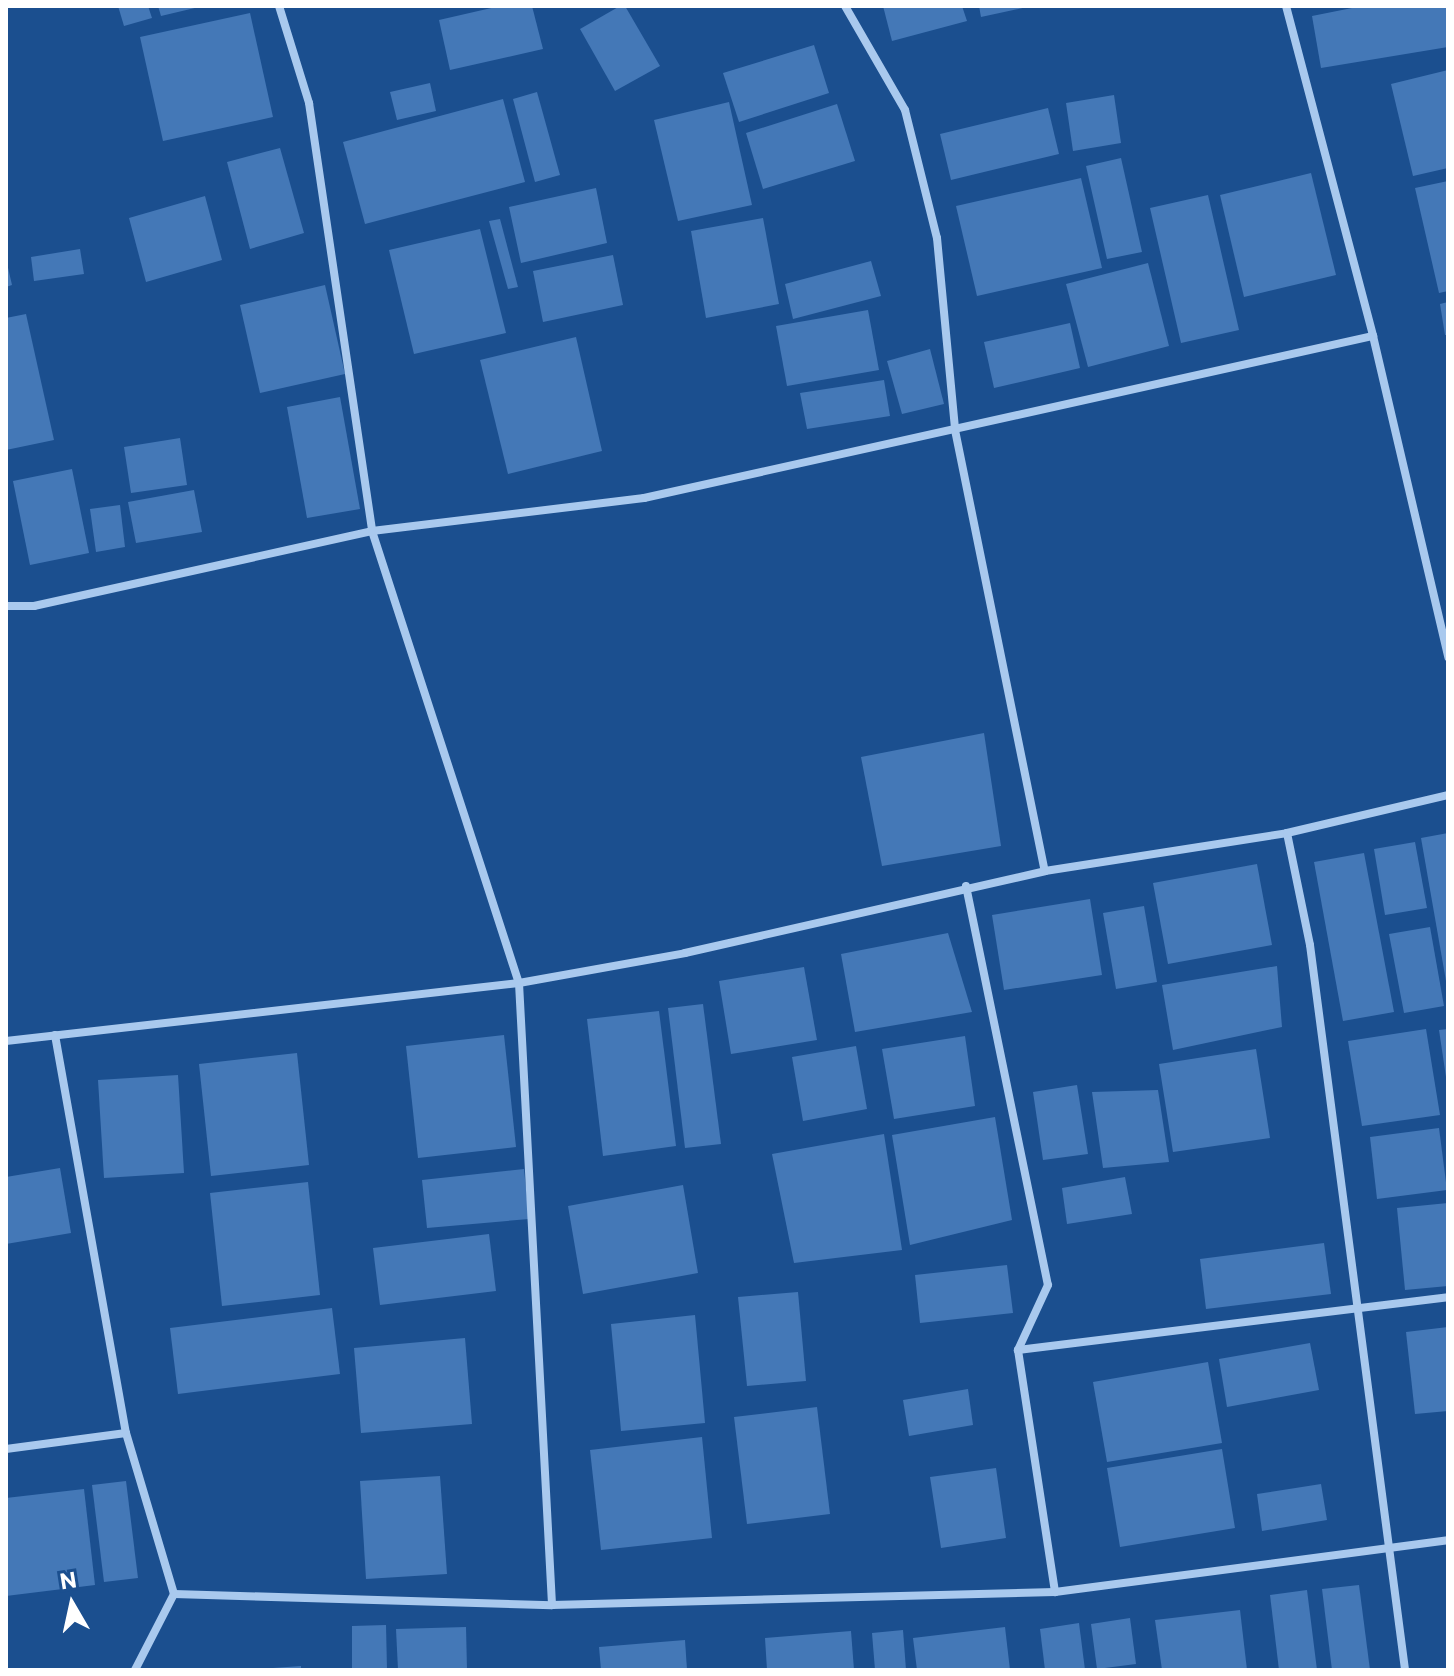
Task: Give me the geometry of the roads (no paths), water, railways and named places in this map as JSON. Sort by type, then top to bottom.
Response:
[{"type":"street","points":[[279,6],[309,103],[372,531],[519,983],[552,1605]]},
{"type":"street","points":[[845,6],[905,110],[937,238],[955,430],[1045,871]]},
{"type":"street","points":[[1286,6],[1373,336],[1448,657]]},
{"type":"street","points":[[6,606],[34,606],[372,531],[644,498],[1373,336]]},
{"type":"street","points":[[6,1040],[519,983],[685,953],[966,886],[1287,833],[1448,795]]},
{"type":"street","points":[[1287,833],[1310,945],[1357,1305],[1393,1546],[1405,1670]]},
{"type":"street","points":[[966,886],[1048,1285],[1018,1350],[1055,1592]]},
{"type":"street","points":[[55,1035],[126,1433],[174,1594],[135,1670]]},
{"type":"street","points":[[1018,1350],[1357,1305],[1448,1297]]},
{"type":"street","points":[[6,1449],[126,1433]]},
{"type":"street","points":[[174,1594],[552,1605],[1055,1592],[1448,1540]]}]
